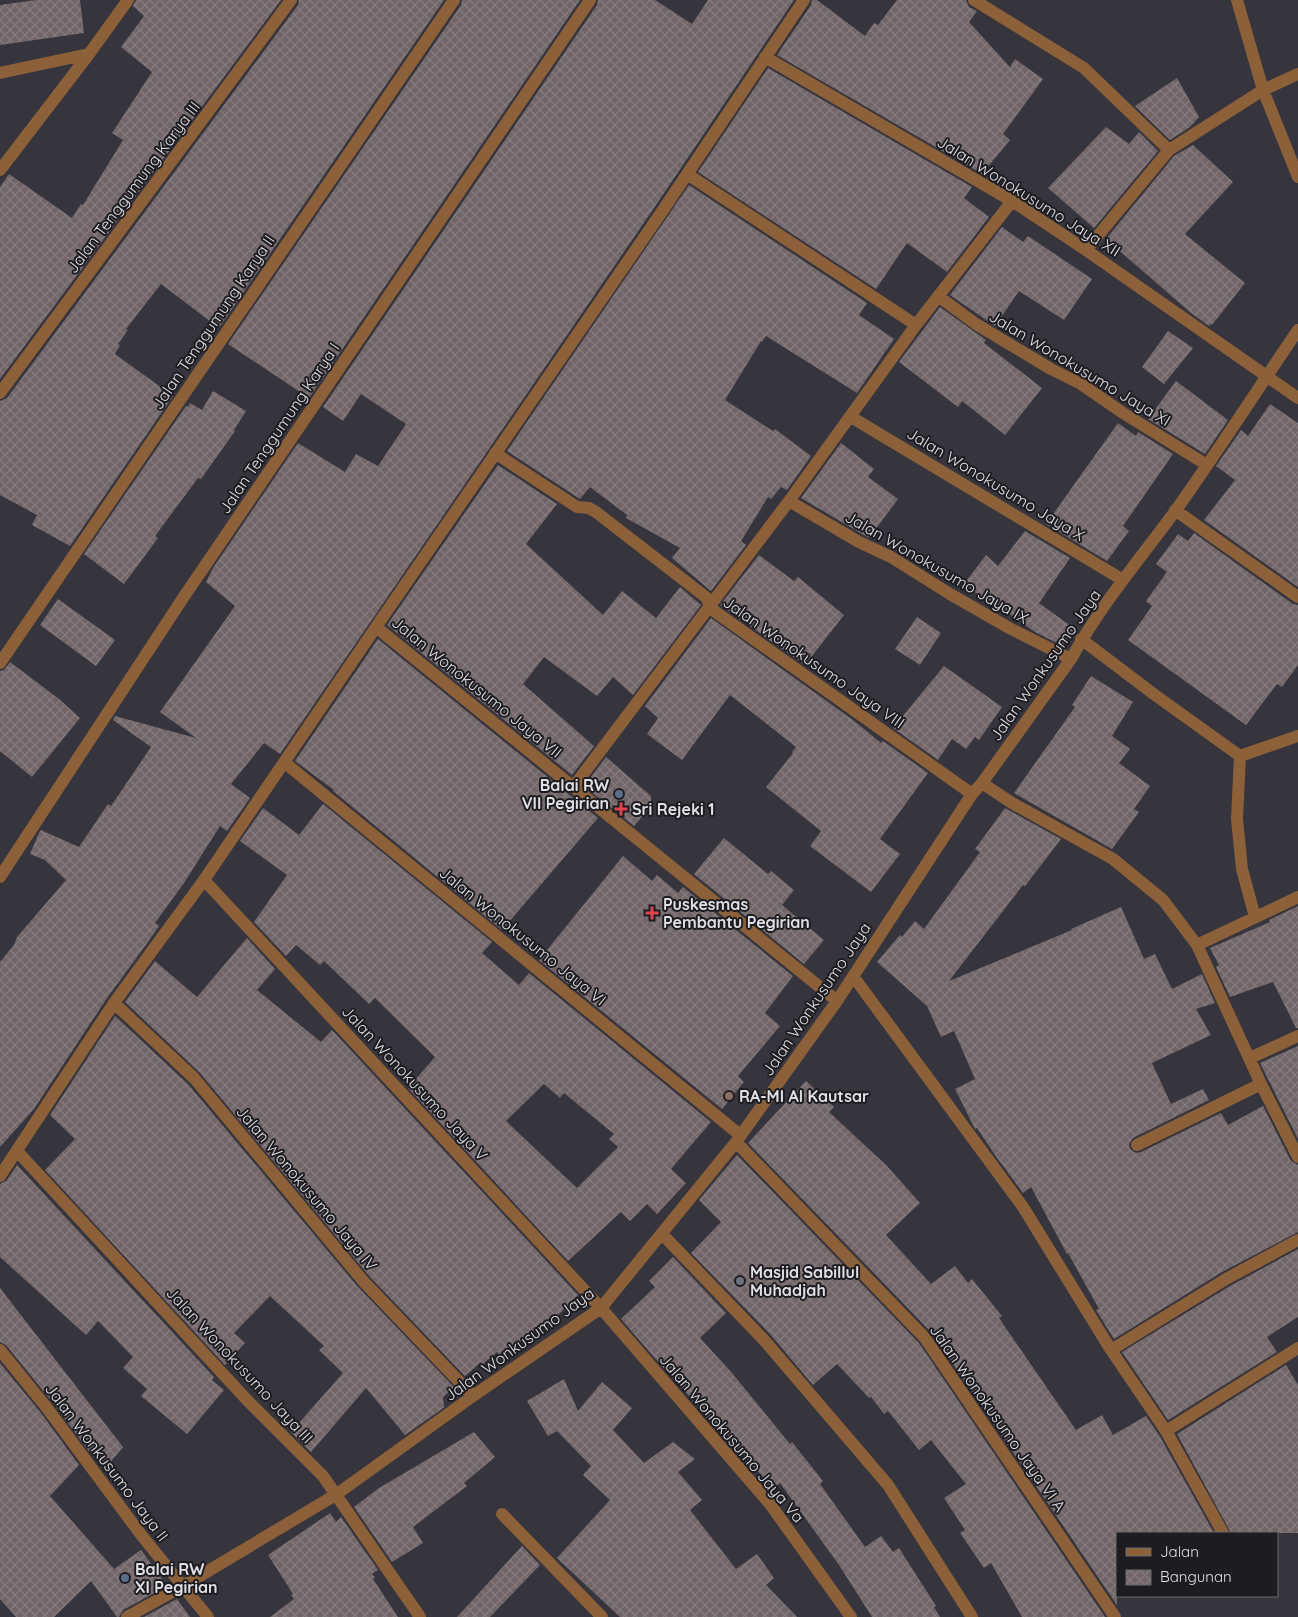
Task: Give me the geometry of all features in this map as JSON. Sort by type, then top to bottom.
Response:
[{"type":"street","points":[[0,170],[128,0]]},
{"type":"street","name":"Jalan Tenggumung Karya III","points":[[0,393],[291,0]]},
{"type":"street","name":"Jalan Tenggumung Karya II","points":[[0,663],[454,0]]},
{"type":"street","name":"Jalan Tenggumung Karya I","points":[[0,877],[183,598],[590,0]]},
{"type":"street","points":[[0,1176],[114,1002],[204,880],[804,0]]},
{"type":"street","points":[[1237,0],[1263,90],[1298,176]]},
{"type":"street","points":[[977,1],[1084,68],[1169,150]]},
{"type":"street","points":[[0,73],[89,54]]},
{"type":"street","name":"Jalan Wonokusumo Jaya XII","points":[[765,57],[1012,201],[1086,250],[1298,398]]},
{"type":"street","points":[[1086,250],[1169,150],[1263,90],[1298,74]]},
{"type":"street","points":[[687,174],[916,325]]},
{"type":"street","points":[[574,786],[710,608],[851,417],[916,325],[1012,201]]},
{"type":"street","name":"Jalan Wonokusumo Jaya XI","points":[[938,296],[976,324],[1081,384],[1123,413],[1207,465]]},
{"type":"street","name":"Jalan Wonkusumo Jaya","points":[[127,1617],[183,1586],[337,1494],[473,1396],[601,1308],[738,1139],[853,976],[972,794],[982,783],[1071,659],[1123,580],[1207,465],[1298,330]]},
{"type":"street","name":"Jalan Wonokusumo Jaya X","points":[[851,417],[1123,580]]},
{"type":"street","name":"Jalan Wonokusumo Jaya VIII","points":[[495,453],[578,508],[589,508],[596,512],[707,598],[710,608],[972,794]]},
{"type":"street","name":"Jalan Wonokusumo Jaya IX","points":[[789,501],[858,542],[891,557],[1011,629],[1071,659]]},
{"type":"street","points":[[1175,510],[1298,597]]},
{"type":"street","name":"Jalan Wonokusumo Jaya VII","points":[[376,627],[574,786],[836,1001]]},
{"type":"street","points":[[1082,640],[1240,756]]},
{"type":"street","points":[[1240,756],[1298,736]]},
{"type":"street","points":[[1240,756],[1237,819],[1242,869],[1255,917]]},
{"type":"street","name":"Jalan Wonokusumo Jaya VI","points":[[284,762],[738,1139]]},
{"type":"street","points":[[982,783],[1012,804],[1113,859],[1163,900],[1197,945],[1261,1084],[1298,1157]]},
{"type":"street","name":"Jalan Wonokusumo Jaya V","points":[[204,880],[601,1308]]},
{"type":"street","points":[[1197,945],[1298,897]]},
{"type":"street","points":[[853,976],[1024,1208],[1111,1350],[1166,1431],[1222,1532]]},
{"type":"street","name":"Jalan Wonokusumo Jaya IV","points":[[114,1002],[194,1078],[364,1282],[473,1396]]},
{"type":"street","points":[[1250,1058],[1298,1036]]},
{"type":"street","points":[[1137,1145],[1261,1084]]},
{"type":"street","name":"Jalan Wonokusumo Jaya VI A","points":[[738,1139],[925,1338],[1115,1617]]},
{"type":"street","name":"Jalan Wonokusumo Jaya III","points":[[17,1151],[247,1400],[323,1476],[420,1617]]},
{"type":"street","points":[[662,1234],[764,1340],[888,1485],[972,1617]]},
{"type":"street","points":[[1111,1350],[1226,1278],[1298,1240]]},
{"type":"street","name":"Jalan Wonokusumo Jaya Va","points":[[601,1308],[770,1504],[851,1617]]},
{"type":"street","points":[[1166,1431],[1298,1348]]},
{"type":"street","name":"Jalan Wonkusumo Jaya II","points":[[0,1350],[47,1408],[142,1536],[208,1617]]},
{"type":"street","points":[[502,1514],[602,1617]]},
{"type":"building","points":[[36,0],[80,0],[84,33],[0,45],[0,5]]},
{"type":"building","points":[[136,0],[281,0],[0,379],[0,187],[9,174],[72,218],[81,204],[83,205],[123,140],[112,133],[152,72],[121,47],[144,16],[133,6]]},
{"type":"building","points":[[299,0],[444,0],[219,328],[161,284],[126,329],[128,330],[118,344],[120,345],[115,354],[173,396],[70,546],[32,525],[37,515],[0,495],[0,401],[7,398],[298,5]]},
{"type":"building","points":[[462,0],[580,0],[309,398],[228,344],[461,5]]},
{"type":"building","points":[[598,0],[655,0],[692,24],[708,0],[794,0],[280,754],[264,743],[231,784],[250,798],[227,831],[220,826],[184,883],[155,923],[159,926],[107,998],[34,1109],[0,1147],[0,962],[14,945],[17,937],[66,880],[45,860],[30,854],[39,833],[41,830],[79,847],[108,804],[111,806],[151,747],[113,720],[115,716],[196,738],[160,712],[235,606],[206,582],[213,568],[298,443],[345,472],[356,454],[378,466],[406,424],[361,394],[343,421],[323,407],[597,5]]},
{"type":"building","points":[[812,0],[817,0],[865,36],[874,23],[878,25],[897,0],[966,0],[969,7],[977,11],[969,22],[1010,67],[1015,59],[1043,79],[1003,134],[1010,140],[982,174],[777,55],[811,5]]},
{"type":"building","points":[[768,68],[972,187],[964,198],[989,217],[947,272],[907,243],[876,289],[698,172]]},
{"type":"building","points":[[1177,78],[1199,117],[1190,127],[1170,140],[1135,106]]},
{"type":"building","points":[[1106,127],[1129,144],[1139,132],[1158,151],[1094,228],[1048,188]]},
{"type":"building","points":[[1193,145],[1233,182],[1185,234],[1245,283],[1212,325],[1209,326],[1191,313],[1106,239],[1174,156]]},
{"type":"building","points":[[689,185],[867,303],[859,315],[894,339],[857,393],[766,336],[761,341],[725,400],[773,431],[775,429],[811,456],[787,490],[781,487],[771,499],[768,497],[741,541],[746,545],[711,591],[672,558],[680,548],[626,518],[627,515],[590,487],[580,499],[507,451]]},
{"type":"building","points":[[1002,227],[1023,242],[1028,236],[1092,279],[1064,320],[1019,291],[995,326],[950,295]]},
{"type":"building","points":[[940,307],[986,340],[984,343],[1042,388],[1005,435],[962,401],[958,407],[899,362]]},
{"type":"building","points":[[1168,331],[1193,348],[1164,384],[1142,367]]},
{"type":"building","points":[[1176,381],[1228,420],[1205,454],[1148,419]]},
{"type":"building","points":[[213,391],[246,411],[235,431],[201,479],[198,478],[155,536],[158,538],[124,584],[84,554],[186,406],[188,407],[190,403],[202,410]]},
{"type":"building","points":[[1270,404],[1298,423],[1298,587],[1204,520],[1235,480],[1216,466],[1241,430],[1248,436]]},
{"type":"building","points":[[1118,423],[1136,436],[1138,432],[1173,454],[1123,526],[1129,531],[1107,561],[1046,524]]},
{"type":"building","points":[[841,443],[874,469],[868,477],[898,499],[869,538],[801,498]]},
{"type":"building","points":[[498,465],[557,504],[526,544],[603,615],[622,591],[656,618],[680,587],[701,605],[633,695],[613,677],[597,696],[544,657],[523,684],[594,746],[572,775],[387,625]]},
{"type":"building","points":[[1025,531],[1070,558],[1039,603],[1075,629],[1063,646],[1035,632],[964,584],[986,555],[998,566]]},
{"type":"building","points":[[1194,533],[1293,604],[1298,605],[1298,665],[1282,687],[1277,684],[1246,725],[1128,640],[1152,606],[1146,601],[1167,572],[1156,564],[1178,534],[1188,541]]},
{"type":"building","points":[[759,555],[794,581],[798,577],[844,615],[805,665],[720,605]]},
{"type":"building","points":[[58,599],[115,640],[96,666],[40,625]]},
{"type":"building","points":[[917,617],[941,633],[920,665],[895,649]]},
{"type":"building","points":[[711,618],[853,720],[881,743],[883,741],[928,773],[880,839],[900,854],[871,892],[810,846],[821,831],[766,787],[796,747],[730,695],[682,760],[647,734],[658,718],[645,706]]},
{"type":"building","points":[[378,639],[598,818],[502,930],[334,790],[295,761]]},
{"type":"building","points":[[10,662],[59,699],[80,718],[32,777],[0,751],[0,671],[4,670]]},
{"type":"building","points":[[944,666],[1002,707],[979,740],[975,737],[966,749],[952,739],[938,760],[893,728]]},
{"type":"building","points":[[1091,676],[1133,702],[1112,736],[1130,749],[1119,763],[1150,786],[1134,809],[1139,812],[1112,849],[1014,793],[1075,707],[1072,705]]},
{"type":"building","name":"Balai RW VII Pegirian","points":[[606,757],[651,796],[651,806],[634,826],[584,786]]},
{"type":"building","points":[[323,804],[492,942],[482,953],[519,985],[529,973],[711,1122],[671,1169],[686,1183],[657,1214],[647,1204],[630,1221],[621,1212],[568,1261],[408,1088],[435,1057],[375,998],[369,1004],[324,961],[320,965],[296,945],[286,956],[254,922],[287,875],[240,841],[263,808],[299,835]],"holes":[[[544,1084],[560,1098],[564,1093],[614,1134],[609,1139],[618,1147],[577,1188],[506,1121]]]},
{"type":"building","points":[[1005,808],[1061,839],[949,981],[1072,930],[1121,907],[1144,959],[1155,954],[1172,989],[1202,974],[1215,1003],[1196,1009],[1211,1035],[1152,1063],[1171,1104],[1203,1089],[1209,1100],[1133,1138],[1129,1144],[1130,1149],[1136,1153],[1141,1152],[1221,1113],[1228,1125],[1263,1106],[1291,1161],[1298,1165],[1298,1232],[1222,1272],[1114,1339],[1096,1310],[1099,1309],[1031,1187],[1023,1193],[977,1128],[975,1129],[955,1089],[975,1079],[954,1031],[941,1037],[927,1006],[877,962],[915,921],[924,929],[980,852],[975,849]]},
{"type":"building","points":[[724,838],[768,874],[771,871],[794,890],[782,905],[824,940],[804,964],[694,874]]},
{"type":"building","points":[[623,856],[652,881],[657,875],[678,893],[683,887],[793,976],[765,1013],[780,1026],[738,1076],[744,1082],[722,1109],[539,960]]},
{"type":"building","points":[[1298,906],[1298,1028],[1296,1028],[1273,982],[1230,997],[1216,967],[1219,965],[1210,948],[1270,922],[1269,920]]},
{"type":"building","points":[[247,938],[275,969],[257,990],[321,1042],[332,1030],[578,1295],[555,1318],[553,1315],[502,1358],[497,1352],[483,1364],[481,1362],[465,1376],[370,1277],[200,1073],[125,1002],[155,961],[197,997]]},
{"type":"building","points":[[115,1016],[188,1084],[358,1287],[454,1387],[443,1397],[444,1407],[442,1409],[405,1435],[366,1388],[311,1452],[291,1432],[343,1373],[319,1350],[324,1346],[270,1296],[234,1333],[245,1343],[225,1365],[45,1170],[75,1139],[50,1115]]},
{"type":"building","points":[[1298,1046],[1298,1139],[1260,1063]]},
{"type":"building","points":[[806,1081],[834,1107],[829,1112],[887,1166],[920,1203],[886,1235],[931,1284],[955,1266],[968,1283],[972,1279],[1002,1316],[999,1318],[1076,1430],[1102,1415],[1113,1435],[1146,1416],[1159,1435],[1213,1532],[1116,1532],[1117,1605],[932,1333],[748,1143]]},
{"type":"building","points":[[737,1155],[919,1343],[1105,1617],[1022,1617],[991,1563],[984,1568],[960,1533],[965,1530],[944,1498],[966,1484],[931,1440],[919,1450],[888,1411],[884,1414],[871,1397],[869,1398],[837,1364],[813,1385],[770,1334],[691,1253],[721,1222],[699,1200]]},
{"type":"building","points":[[17,1165],[214,1377],[212,1380],[224,1390],[187,1434],[141,1396],[147,1389],[123,1368],[133,1357],[98,1321],[86,1335],[0,1257],[0,1184],[7,1180]]},
{"type":"building","points":[[1298,1249],[1298,1317],[1267,1337],[1277,1352],[1168,1420],[1122,1352],[1230,1286]]},
{"type":"building","points":[[673,1257],[726,1313],[700,1338],[732,1373],[790,1444],[792,1442],[823,1481],[820,1484],[865,1547],[881,1536],[893,1552],[899,1548],[936,1606],[934,1607],[940,1617],[872,1617],[839,1565],[780,1483],[773,1489],[727,1435],[724,1438],[706,1417],[708,1416],[621,1319],[655,1287],[649,1281]]},
{"type":"building","points":[[0,1288],[123,1447],[108,1465],[91,1454],[6,1345],[0,1342]]},
{"type":"building","points":[[0,1363],[41,1413],[79,1465],[50,1496],[114,1569],[141,1550],[167,1586],[123,1610],[119,1617],[117,1617],[91,1581],[54,1617],[16,1617],[0,1599]]},
{"type":"building","points":[[1286,1365],[1298,1385],[1298,1533],[1230,1532],[1177,1434]]},
{"type":"building","points":[[564,1379],[578,1411],[602,1382],[632,1408],[613,1430],[644,1463],[673,1442],[695,1459],[678,1472],[702,1500],[690,1510],[736,1569],[757,1554],[774,1578],[766,1585],[797,1617],[620,1617],[557,1558],[610,1500],[583,1475],[591,1466],[557,1431],[548,1436],[527,1401]]},
{"type":"building","points":[[474,1432],[495,1457],[464,1483],[467,1486],[413,1527],[423,1543],[392,1562],[354,1507],[379,1488]]},
{"type":"building","points":[[330,1513],[336,1522],[341,1517],[378,1570],[372,1574],[375,1577],[373,1579],[398,1617],[270,1617],[294,1599],[291,1595],[293,1594],[268,1555]]},
{"type":"building","points":[[522,1546],[540,1565],[490,1617],[457,1617]]},
{"type":"building","points":[[177,1599],[190,1617],[144,1617]]},
{"type":"place","name":"Balai RW VII Pegirian","points":[[619,794]]},
{"type":"place","name":"Sri Rejeki 1","points":[[621,809]]},
{"type":"place","name":"Puskesmas Pembantu Pegirian","points":[[652,913]]},
{"type":"place","name":"RA-MI Al Kautsar","points":[[729,1096]]},
{"type":"place","name":"Masjid Sabillul Muhadjah","points":[[740,1281]]},
{"type":"place","name":"Balai RW XI Pegirian","points":[[125,1578]]}]
